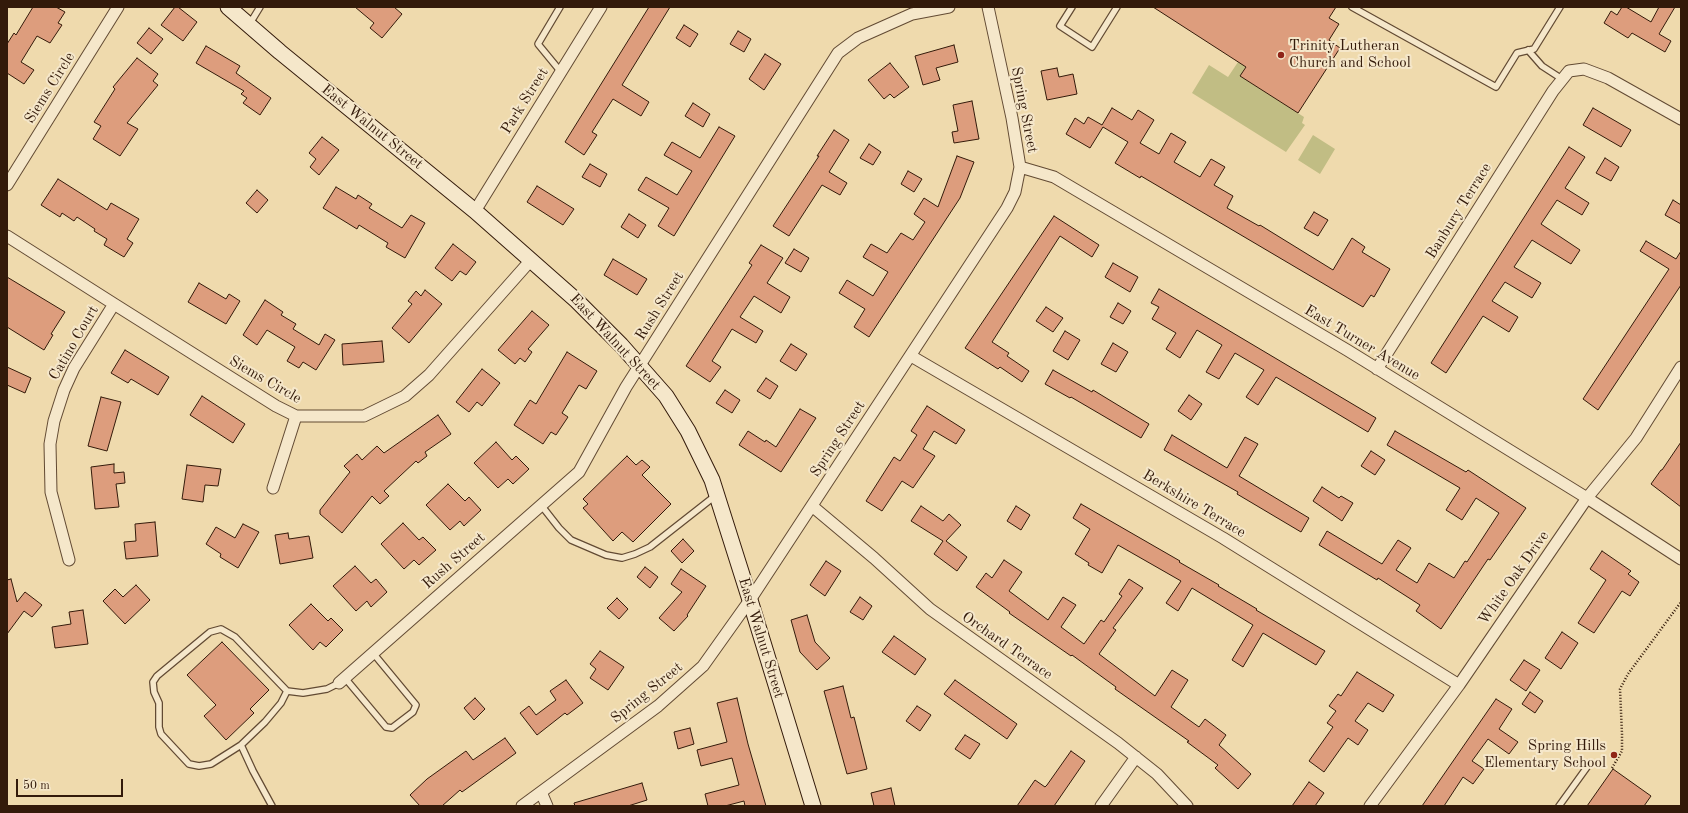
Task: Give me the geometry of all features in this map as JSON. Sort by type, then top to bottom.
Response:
[{"type":"street","name":"Siems Circle","points":[[7,185],[118,7]]},
{"type":"street","name":"East Walnut Street","points":[[228,7],[475,211],[577,300],[640,366],[666,396],[688,431],[712,480],[813,806]]},
{"type":"street","name":"Park Street","points":[[475,211],[601,7]]},
{"type":"street","name":"Rush Street","points":[[342,681],[579,472],[626,387],[838,53],[858,38],[911,10],[949,7]]},
{"type":"street","name":"Spring Street","points":[[522,806],[673,694],[703,666],[750,600],[1007,208],[1015,192],[1020,166],[1012,118],[988,7]]},
{"type":"street","points":[[1566,75],[1584,69],[1608,78],[1681,119]]},
{"type":"street","name":"Banbury Terrace","points":[[1377,369],[1553,91],[1566,75]]},
{"type":"street","name":"East Turner Avenue","points":[[1020,166],[1054,178],[1377,369],[1587,498],[1681,559]]},
{"type":"street","name":"Siems Circle","points":[[7,236],[276,406],[296,416],[364,416],[405,396],[430,375],[531,260]]},
{"type":"street","name":"Catino Court","points":[[69,560],[51,492],[50,444],[54,421],[64,390],[74,368],[114,304]]},
{"type":"street","name":"Berkshire Terrace","points":[[911,356],[1223,538],[1458,685]]},
{"type":"street","name":"White Oak Drive","points":[[1370,806],[1458,685],[1587,498],[1636,438],[1681,367]]},
{"type":"street","points":[[273,488],[296,416]]},
{"type":"street","name":"Orchard Terrace","points":[[812,506],[863,548],[930,609],[1136,757],[1157,774],[1187,806]]},
{"type":"street","points":[[1101,806],[1136,757]]},
{"type":"street","points":[[541,792],[547,806]]},
{"type":"lane","points":[[249,25],[260,7]]},
{"type":"lane","points":[[560,7],[538,44],[561,72]]},
{"type":"lane","points":[[1072,7],[1060,26],[1092,47],[1117,7]]},
{"type":"lane","points":[[1352,7],[1496,87],[1517,53],[1534,49],[1560,7]]},
{"type":"lane","points":[[1528,50],[1542,66],[1566,75]]},
{"type":"lane","points":[[541,504],[559,528],[571,540],[606,555],[622,558],[635,554],[650,546],[716,496]]},
{"type":"lane","points":[[287,691],[281,704],[241,745],[212,764],[198,766],[189,764],[161,734],[159,727],[159,703],[154,692],[153,682],[157,676],[210,632],[221,630],[235,637],[287,691],[303,693],[327,690],[342,681],[386,727],[392,728],[413,712],[416,705],[373,653]]},
{"type":"lane","points":[[241,745],[272,806]]},
{"type":"lane","points":[[1559,806],[1590,763]]},
{"type":"path","points":[[1612,768],[1622,751],[1620,689],[1628,674],[1681,602]]},
{"type":"shaded area","points":[[1238,62],[1246,66],[1240,76],[1304,117],[1302,123],[1305,125],[1286,152],[1192,93],[1209,65],[1228,77]]},
{"type":"shaded area","points":[[1313,135],[1335,149],[1320,174],[1298,160]]},
{"type":"building","points":[[33,7],[56,7],[65,12],[58,23],[62,25],[50,43],[37,36],[21,62],[34,70],[24,84],[7,73],[7,44],[14,33],[16,35]]},
{"type":"building","points":[[175,7],[178,7],[197,22],[183,41],[161,25]]},
{"type":"building","points":[[355,7],[394,7],[402,14],[382,38],[370,28],[374,23]]},
{"type":"building","points":[[649,7],[670,7],[622,85],[649,102],[641,116],[613,99],[592,132],[597,135],[584,155],[565,142]]},
{"type":"building","name":"Trinity Lutheran Church and School","points":[[1153,7],[1336,7],[1329,18],[1339,24],[1329,40],[1340,48],[1298,113],[1240,76],[1246,67]]},
{"type":"building","points":[[1622,7],[1626,7],[1651,22],[1659,7],[1675,7],[1659,34],[1671,41],[1665,52],[1632,33],[1628,38],[1604,23],[1611,11],[1617,15]]},
{"type":"building","points":[[684,25],[698,34],[690,47],[676,38]]},
{"type":"building","points":[[149,28],[163,39],[151,54],[137,43]]},
{"type":"building","points":[[738,31],[751,39],[744,52],[730,44]]},
{"type":"building","points":[[954,45],[958,62],[936,68],[940,80],[923,85],[915,56]]},
{"type":"building","points":[[206,46],[240,66],[236,73],[271,98],[260,115],[243,103],[247,98],[241,94],[244,91],[196,63]]},
{"type":"building","points":[[765,54],[781,64],[764,90],[749,79]]},
{"type":"building","points":[[137,58],[158,74],[153,81],[158,85],[127,123],[138,129],[120,156],[93,139],[101,126],[94,122],[115,89],[113,87]]},
{"type":"building","points":[[890,63],[909,87],[894,98],[890,94],[884,99],[868,80]]},
{"type":"building","points":[[1057,68],[1059,77],[1073,74],[1077,94],[1047,100],[1041,71]]},
{"type":"building","points":[[972,101],[979,139],[954,143],[952,132],[958,131],[953,105]]},
{"type":"building","points":[[693,103],[710,114],[703,127],[685,116]]},
{"type":"building","points":[[1112,108],[1132,120],[1138,110],[1154,120],[1140,143],[1159,154],[1171,133],[1186,142],[1174,162],[1200,177],[1211,159],[1225,167],[1214,185],[1233,196],[1227,208],[1259,226],[1260,225],[1333,270],[1352,238],[1365,247],[1362,252],[1390,269],[1374,297],[1371,295],[1363,307],[1141,176],[1140,178],[1115,163],[1128,142],[1103,127],[1090,148],[1066,134],[1075,118],[1084,124],[1088,117],[1102,125]]},
{"type":"building","points":[[1593,108],[1631,130],[1621,147],[1583,125]]},
{"type":"building","points":[[719,127],[735,136],[674,236],[658,226],[669,208],[638,190],[646,177],[677,195],[692,171],[664,155],[672,142],[700,158]]},
{"type":"building","points":[[834,130],[849,140],[829,172],[847,183],[840,195],[822,185],[789,236],[773,226],[819,156],[817,156]]},
{"type":"building","points":[[322,137],[339,150],[319,175],[310,167],[316,159],[309,153]]},
{"type":"building","points":[[869,144],[881,152],[873,165],[860,158]]},
{"type":"building","points":[[1569,147],[1585,157],[1565,188],[1589,203],[1582,215],[1557,200],[1541,224],[1580,250],[1571,264],[1532,240],[1514,267],[1541,283],[1532,298],[1505,282],[1492,301],[1518,317],[1509,332],[1483,316],[1446,373],[1431,363]]},
{"type":"building","points":[[957,156],[974,162],[960,198],[869,337],[854,327],[865,309],[839,293],[847,280],[873,296],[888,272],[863,257],[871,244],[887,253],[901,233],[913,240],[925,222],[914,214],[924,198],[938,207]]},
{"type":"building","points":[[1605,158],[1619,167],[1611,181],[1596,173]]},
{"type":"building","points":[[590,164],[607,174],[600,187],[582,177]]},
{"type":"building","points":[[908,171],[922,179],[914,192],[901,184]]},
{"type":"building","points":[[58,179],[107,210],[111,203],[139,219],[127,239],[133,243],[124,257],[104,245],[107,239],[94,231],[95,229],[77,217],[74,221],[62,213],[60,217],[41,205]]},
{"type":"building","points":[[537,186],[574,209],[563,225],[527,202]]},
{"type":"building","points":[[336,187],[356,199],[358,195],[372,204],[369,208],[402,228],[411,215],[425,223],[405,258],[386,247],[388,243],[359,225],[357,229],[323,208]]},
{"type":"building","points":[[257,190],[268,200],[257,213],[246,203]]},
{"type":"building","points":[[1673,200],[1681,205],[1681,224],[1665,215]]},
{"type":"building","points":[[1314,212],[1328,220],[1318,236],[1304,228]]},
{"type":"building","points":[[629,214],[646,225],[638,238],[621,227]]},
{"type":"building","points":[[1054,216],[1099,245],[1092,257],[1060,236],[992,342],[1009,353],[1007,356],[1029,371],[1022,382],[1000,367],[998,369],[965,348]]},
{"type":"building","points":[[1646,241],[1676,259],[1681,251],[1681,285],[1598,410],[1583,399],[1669,269],[1640,251]]},
{"type":"building","points":[[453,244],[476,262],[466,275],[460,271],[452,281],[435,268]]},
{"type":"building","points":[[761,245],[783,258],[767,283],[790,297],[781,313],[754,296],[740,317],[763,331],[756,343],[732,329],[712,361],[721,367],[710,382],[686,366],[752,265],[749,263]]},
{"type":"building","points":[[794,249],[809,258],[801,272],[785,263]]},
{"type":"building","points":[[613,259],[647,279],[637,295],[604,275]]},
{"type":"building","points":[[1113,263],[1138,277],[1130,292],[1105,277]]},
{"type":"building","points":[[7,277],[65,312],[51,334],[53,335],[44,350],[7,327]]},
{"type":"building","points":[[199,283],[226,299],[229,294],[240,301],[226,324],[188,302]]},
{"type":"building","points":[[1159,289],[1376,418],[1368,432],[1276,377],[1258,405],[1246,397],[1264,370],[1235,353],[1219,379],[1206,372],[1222,345],[1197,330],[1180,358],[1166,349],[1176,333],[1152,319],[1159,307],[1151,303]]},
{"type":"building","points":[[425,290],[442,304],[409,343],[392,328],[412,304],[408,301],[416,291],[421,296]]},
{"type":"building","points":[[265,300],[283,312],[281,315],[296,324],[293,329],[319,345],[325,334],[335,340],[316,370],[303,362],[299,368],[287,361],[295,347],[267,330],[257,345],[243,335]]},
{"type":"building","points":[[1118,303],[1131,311],[1123,324],[1110,317]]},
{"type":"building","points":[[1046,307],[1063,318],[1053,332],[1036,321]]},
{"type":"building","points":[[532,311],[549,325],[528,349],[532,352],[525,362],[520,358],[515,364],[498,350]]},
{"type":"building","points":[[1065,331],[1080,340],[1068,360],[1053,351]]},
{"type":"building","points":[[382,341],[384,362],[343,365],[342,344]]},
{"type":"building","points":[[1113,343],[1128,352],[1116,372],[1101,364]]},
{"type":"building","points":[[791,344],[807,354],[796,371],[780,361]]},
{"type":"building","points":[[125,350],[169,377],[158,395],[131,379],[128,383],[111,373]]},
{"type":"building","points":[[567,352],[597,371],[586,389],[579,385],[562,413],[568,417],[556,435],[551,432],[543,444],[514,425],[530,400],[536,404]]},
{"type":"building","points":[[7,367],[31,378],[25,393],[7,385]]},
{"type":"building","points":[[482,369],[500,383],[482,406],[477,402],[469,412],[456,402]]},
{"type":"building","points":[[1053,370],[1092,392],[1093,390],[1149,424],[1141,438],[1071,397],[1070,398],[1045,384]]},
{"type":"building","points":[[766,378],[778,386],[770,399],[757,391]]},
{"type":"building","points":[[725,390],[740,400],[732,413],[716,403]]},
{"type":"building","points":[[1189,395],[1202,404],[1191,420],[1178,411]]},
{"type":"building","points":[[202,396],[245,424],[233,443],[190,415]]},
{"type":"building","points":[[101,397],[121,402],[107,451],[88,446]]},
{"type":"building","points":[[927,406],[965,430],[956,444],[934,431],[923,449],[935,456],[913,488],[902,481],[882,511],[866,501],[894,457],[900,461],[917,435],[911,431]]},
{"type":"building","points":[[800,409],[816,418],[781,472],[739,445],[748,431],[776,447]]},
{"type":"building","points":[[438,415],[451,434],[425,452],[427,456],[418,463],[416,461],[384,491],[389,496],[380,504],[372,496],[342,533],[320,514],[320,510],[350,472],[344,466],[357,454],[362,460],[377,446],[384,453]]},
{"type":"building","points":[[1395,431],[1466,472],[1468,470],[1526,508],[1490,560],[1488,559],[1441,629],[1416,611],[1420,605],[1378,578],[1377,580],[1319,545],[1327,531],[1382,564],[1398,540],[1411,548],[1396,570],[1417,583],[1429,563],[1454,578],[1465,561],[1467,562],[1499,513],[1476,498],[1462,520],[1446,510],[1460,488],[1387,445]]},
{"type":"building","points":[[1172,435],[1227,468],[1245,437],[1258,444],[1239,476],[1309,518],[1301,532],[1237,494],[1238,492],[1164,450]]},
{"type":"building","points":[[496,442],[512,460],[516,456],[529,469],[513,484],[508,479],[498,488],[474,463]]},
{"type":"building","points":[[1681,442],[1681,507],[1651,484]]},
{"type":"building","points":[[1371,451],[1385,460],[1375,475],[1361,466]]},
{"type":"building","points":[[627,456],[636,465],[642,460],[650,467],[642,475],[671,504],[633,542],[622,532],[613,541],[583,508],[588,504],[583,499]]},
{"type":"building","points":[[114,464],[114,473],[124,472],[125,483],[116,484],[119,507],[95,509],[91,467]]},
{"type":"building","points":[[187,465],[221,469],[218,486],[205,485],[203,502],[182,499]]},
{"type":"building","points":[[448,484],[465,501],[469,497],[481,510],[464,526],[460,521],[450,530],[426,505]]},
{"type":"building","points":[[1322,487],[1339,498],[1341,496],[1353,503],[1342,521],[1313,501]]},
{"type":"building","points":[[1081,504],[1180,561],[1179,562],[1257,609],[1256,610],[1325,651],[1316,665],[1263,633],[1243,667],[1232,660],[1253,625],[1192,588],[1178,611],[1166,603],[1181,581],[1118,545],[1102,573],[1088,565],[1089,563],[1075,554],[1090,529],[1073,518]]},
{"type":"building","points":[[921,506],[943,521],[949,514],[961,525],[946,541],[967,557],[957,571],[934,554],[943,541],[911,521]]},
{"type":"building","points":[[1016,506],[1030,515],[1021,530],[1007,521]]},
{"type":"building","points":[[155,522],[158,556],[126,559],[124,542],[136,541],[135,524]]},
{"type":"building","points":[[403,523],[419,540],[423,537],[436,550],[419,565],[414,560],[404,569],[381,544]]},
{"type":"building","points":[[243,524],[259,532],[238,568],[220,557],[221,554],[206,544],[216,527],[235,538]]},
{"type":"building","points":[[288,533],[289,539],[309,536],[313,558],[280,564],[275,535]]},
{"type":"building","points":[[683,539],[694,551],[682,563],[671,551]]},
{"type":"building","points":[[1602,551],[1631,571],[1628,574],[1639,582],[1630,596],[1622,591],[1594,633],[1578,623],[1606,580],[1590,569]]},
{"type":"building","points":[[1004,560],[1022,572],[1009,591],[1048,620],[1063,597],[1076,605],[1061,627],[1084,644],[1101,620],[1104,622],[1122,596],[1119,594],[1129,579],[1143,588],[1113,628],[1116,630],[1099,654],[1155,696],[1172,670],[1188,680],[1171,707],[1199,727],[1205,719],[1226,735],[1219,745],[1251,774],[1238,789],[1215,768],[1218,765],[1187,742],[1189,741],[1115,689],[1116,687],[1072,655],[1071,656],[1009,613],[1010,612],[976,587],[986,573],[992,578]]},
{"type":"building","points":[[826,561],[841,571],[825,596],[810,585]]},
{"type":"building","points":[[355,566],[371,583],[376,579],[387,592],[371,607],[367,601],[356,611],[333,586]]},
{"type":"building","points":[[645,567],[658,577],[650,588],[637,577]]},
{"type":"building","points":[[681,569],[706,586],[687,615],[688,616],[674,631],[659,618],[682,592],[671,584]]},
{"type":"building","points":[[11,579],[17,602],[25,592],[42,605],[32,617],[24,611],[7,634],[7,580]]},
{"type":"building","points":[[136,585],[150,600],[125,624],[103,601],[115,589],[123,597]]},
{"type":"building","points":[[860,597],[872,606],[863,620],[850,612]]},
{"type":"building","points":[[617,598],[628,609],[619,619],[607,608]]},
{"type":"building","points":[[311,604],[328,621],[331,618],[343,630],[326,647],[320,642],[313,650],[289,625]]},
{"type":"building","points":[[83,610],[88,644],[55,648],[52,627],[71,624],[69,612]]},
{"type":"building","points":[[807,615],[815,642],[830,658],[817,670],[800,652],[791,620]]},
{"type":"building","points":[[1562,632],[1578,643],[1561,669],[1545,658]]},
{"type":"building","points":[[894,636],[926,659],[915,675],[882,652]]},
{"type":"building","points":[[222,642],[269,690],[250,709],[254,713],[226,740],[204,716],[216,705],[187,675]]},
{"type":"building","points":[[600,651],[624,667],[608,690],[590,678],[596,669],[590,664]]},
{"type":"building","points":[[1524,660],[1540,670],[1526,691],[1510,680]]},
{"type":"building","points":[[1357,672],[1394,695],[1383,712],[1368,703],[1355,721],[1368,730],[1358,745],[1348,738],[1324,772],[1309,761],[1333,727],[1327,723],[1336,711],[1329,706],[1338,694],[1341,696]]},
{"type":"building","points":[[566,680],[583,703],[567,715],[565,713],[537,735],[520,713],[529,706],[536,715],[556,700],[550,691]]},
{"type":"building","points":[[955,680],[1017,724],[1007,739],[944,694]]},
{"type":"building","points":[[843,686],[851,718],[854,717],[867,769],[847,774],[824,691]]},
{"type":"building","points":[[1530,692],[1543,701],[1535,713],[1522,704]]},
{"type":"building","points":[[475,698],[485,709],[474,720],[464,708]]},
{"type":"building","points":[[737,698],[748,744],[766,806],[745,806],[744,801],[725,806],[708,806],[705,794],[739,785],[732,758],[701,766],[697,750],[727,742],[717,703]]},
{"type":"building","points":[[1496,699],[1512,709],[1499,729],[1518,742],[1509,754],[1488,739],[1472,761],[1484,769],[1473,784],[1463,777],[1444,806],[1422,806]]},
{"type":"building","points":[[917,706],[931,715],[920,731],[906,721]]},
{"type":"building","points":[[690,728],[694,744],[678,749],[674,732]]},
{"type":"building","points":[[965,735],[980,744],[970,759],[955,749]]},
{"type":"building","points":[[505,738],[516,753],[462,792],[460,790],[442,806],[420,806],[410,795],[427,779],[466,751],[473,760]]},
{"type":"building","points":[[1071,751],[1085,761],[1054,806],[1017,806],[1035,780],[1045,787],[1047,785]]},
{"type":"building","points":[[1613,769],[1651,796],[1644,806],[1587,806]]},
{"type":"building","points":[[1309,782],[1324,793],[1315,806],[1292,806]]},
{"type":"building","points":[[642,783],[647,800],[628,806],[575,806],[574,803]]},
{"type":"building","points":[[891,788],[895,806],[874,806],[871,793]]},
{"type":"place","name":"Trinity Lutheran Church and School","points":[[1281,55]]},
{"type":"place","name":"Spring Hills Elementary School","points":[[1614,755]]}]
